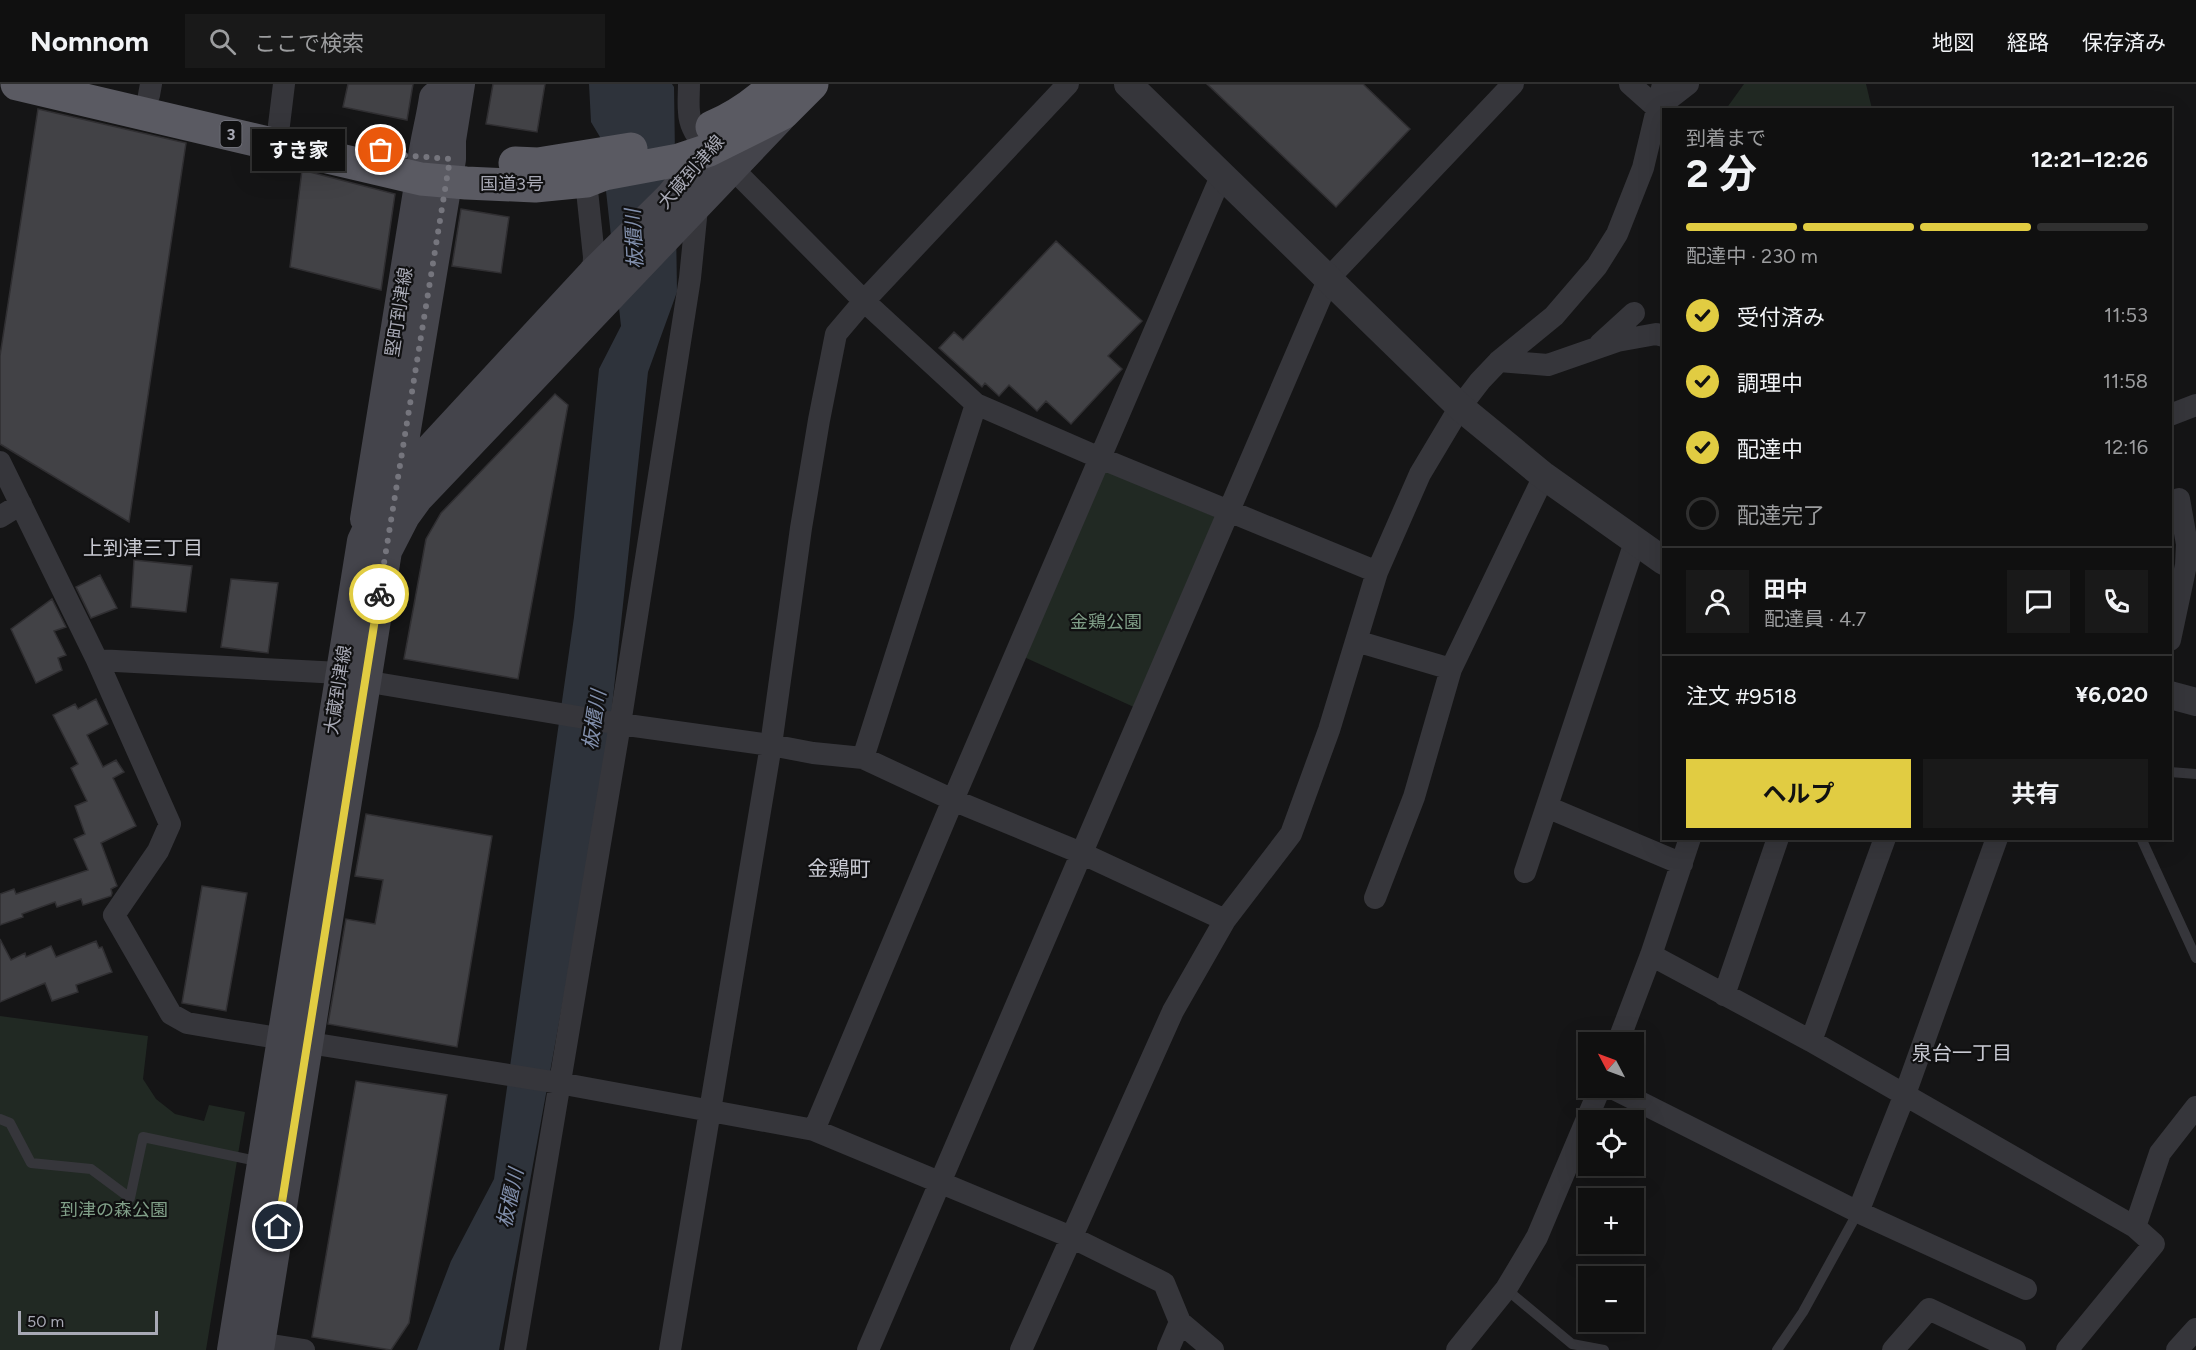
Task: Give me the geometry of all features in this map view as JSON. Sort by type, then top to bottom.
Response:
[{"type":"highway","name":"国道3号","points":[[17,84],[435,169],[535,186],[597,169],[699,150],[771,100],[812,84]]},
{"type":"highway","name":"国道3号","points":[[102,84],[150,89],[279,125],[402,155],[435,169]]},
{"type":"main road","name":"堅町到津線","points":[[374,546],[396,483],[435,169],[429,137],[437,84]]},
{"type":"main road","name":"堅町到津線","points":[[374,546],[435,169],[450,140],[459,84]]},
{"type":"main road","name":"大蔵到津線","points":[[396,483],[600,280],[681,210],[699,150]]},
{"type":"main road","name":"大蔵到津線","points":[[250,1348],[295,1041],[374,546],[404,516],[600,280]]},
{"type":"main road","name":"大蔵到津線","points":[[250,1348],[264,1163],[295,1041]]},
{"type":"street","points":[[279,125],[285,84]]},
{"type":"street","points":[[689,84],[688,115],[699,150],[976,404],[1377,573]]},
{"type":"street","points":[[670,1350],[771,745],[801,528],[836,334],[864,301],[1068,84]]},
{"type":"street","points":[[1128,84],[1460,407],[1544,476],[1662,560]]},
{"type":"street","points":[[868,1350],[1329,278],[1513,84]]},
{"type":"street","points":[[1630,84],[1657,108]]},
{"type":"street","points":[[1021,1350],[1173,1011],[1225,920],[1291,834],[1329,730],[1377,573],[1420,474],[1460,407],[1480,381],[1499,361],[1554,316],[1597,266],[1617,234],[1643,168],[1663,84]]},
{"type":"street","points":[[1657,108],[1688,84]]},
{"type":"street","points":[[597,169],[593,247],[600,280]]},
{"type":"street","points":[[814,1130],[1222,174]]},
{"type":"street","points":[[515,1350],[620,724],[690,278],[681,210]]},
{"type":"street","points":[[1595,348],[1635,313]]},
{"type":"street","points":[[1499,361],[1548,365],[1617,341],[1662,336]]},
{"type":"street","points":[[863,758],[976,404]]},
{"type":"street","points":[[2172,414],[2196,405]]},
{"type":"street","points":[[0,462],[97,660],[170,824],[158,851],[114,915],[171,1014],[187,1023],[559,1083],[814,1130],[1071,1237],[1164,1283],[1180,1322],[1213,1350]]},
{"type":"street","points":[[1375,898],[1414,797],[1451,669],[1544,476]]},
{"type":"street","points":[[2172,622],[2179,558],[2187,544],[2182,498]]},
{"type":"street","points":[[0,517],[21,504]]},
{"type":"street","points":[[1525,872],[1635,542]]},
{"type":"street","points":[[1356,641],[1451,669]]},
{"type":"street","points":[[97,660],[352,677],[620,724],[813,753],[863,758],[1225,920]]},
{"type":"street","points":[[2172,696],[2196,702]]},
{"type":"street","points":[[1547,807],[1682,864]]},
{"type":"street","points":[[1622,1032],[1651,956],[1689,840]]},
{"type":"street","points":[[1724,995],[1777,840]]},
{"type":"street","points":[[1811,1041],[1884,840]]},
{"type":"street","points":[[1858,1212],[1905,1094],[1996,840]]},
{"type":"street","points":[[1651,956],[1905,1094],[2135,1227],[2154,1244],[2067,1350]]},
{"type":"street","points":[[1457,1350],[1506,1289],[1537,1237],[1596,1098]]},
{"type":"street","points":[[1631,1098],[1858,1212],[2026,1289]]},
{"type":"street","points":[[2135,1227],[2160,1153],[2196,1107]]},
{"type":"street","points":[[1893,1350],[1929,1309],[2015,1350]]},
{"type":"street","points":[[1168,1350],[1180,1322]]},
{"type":"street","points":[[2177,1350],[2196,1329]]},
{"type":"street","points":[[250,1348],[304,1350]]},
{"type":"lane","points":[[2172,772],[2196,774]]},
{"type":"lane","points":[[2142,840],[2196,958]]},
{"type":"lane","points":[[0,1119],[10,1123],[31,1163],[91,1169],[130,1198],[143,1137],[264,1163]]},
{"type":"lane","points":[[1777,1350],[1803,1312],[1858,1212]]},
{"type":"lane","points":[[1506,1289],[1572,1344],[1604,1350]]},
{"type":"green space","points":[[1744,84],[1866,84],[1872,108],[1727,108]]},
{"type":"green space","name":"金鶏公園","points":[[1106,470],[1215,517],[1136,708],[1024,657]]},
{"type":"green space","name":"到津の森公園","points":[[0,1016],[148,1036],[143,1079],[156,1099],[175,1114],[204,1121],[209,1105],[245,1112],[206,1350],[0,1350]]},
{"type":"water","name":"板櫃川","points":[[589,84],[672,84],[674,87],[677,292],[648,372],[605,772],[499,1350],[417,1350],[451,1261],[494,1179],[574,617],[599,369],[621,326],[600,137],[591,122]]},
{"type":"building","points":[[348,84],[413,84],[407,120],[343,107]]},
{"type":"building","points":[[493,84],[545,84],[537,132],[486,124]]},
{"type":"building","points":[[1207,84],[1363,84],[1410,129],[1336,207]]},
{"type":"building","points":[[38,109],[186,143],[129,522],[0,444],[0,356]]},
{"type":"building","points":[[302,170],[395,194],[381,290],[290,267]]},
{"type":"building","points":[[461,209],[509,217],[501,273],[452,266]]},
{"type":"building","points":[[1056,241],[1142,321],[1108,356],[1122,369],[1071,424],[1046,401],[1037,411],[1009,385],[999,396],[985,383],[982,387],[939,348],[954,332],[963,340]]},
{"type":"building","points":[[555,394],[568,405],[518,679],[404,659],[426,539],[441,513]]},
{"type":"building","points":[[134,560],[192,566],[186,612],[131,607]]},
{"type":"building","points":[[100,575],[117,608],[91,618],[76,587]]},
{"type":"building","points":[[231,579],[278,583],[268,653],[221,647]]},
{"type":"building","points":[[52,599],[66,627],[54,631],[66,655],[58,658],[62,670],[36,683],[11,629]]},
{"type":"building","points":[[96,699],[108,724],[87,735],[103,767],[116,760],[124,772],[113,778],[136,826],[101,843],[117,886],[111,889],[111,896],[83,905],[81,899],[57,907],[55,902],[0,925],[0,894],[14,889],[16,894],[88,870],[74,839],[85,834],[75,806],[87,801],[71,768],[78,764],[53,715],[75,704],[78,709]]},
{"type":"building","points":[[366,814],[492,836],[457,1047],[328,1024],[346,919],[375,924],[383,880],[355,876]]},
{"type":"building","points":[[202,886],[247,893],[226,1011],[182,1003]]},
{"type":"building","points":[[0,939],[11,960],[25,953],[26,957],[51,946],[56,957],[96,941],[99,948],[102,947],[112,972],[76,985],[78,992],[52,1001],[45,983],[0,1002]]},
{"type":"building","points":[[356,1081],[447,1095],[409,1323],[391,1350],[312,1337]]},
{"type":"way so far","points":[[379,594],[408,404],[450,159],[423,158],[381,150]]},
{"type":"place","name":"すき家","points":[[381,150]]},
{"type":"district","name":"上到津三丁目","points":[[143,548]]},
{"type":"district","name":"金鶏町","points":[[839,868]]},
{"type":"district","name":"泉台一丁目","points":[[1962,1053]]},
{"type":"route","points":[[278,1227],[379,594]]}]
